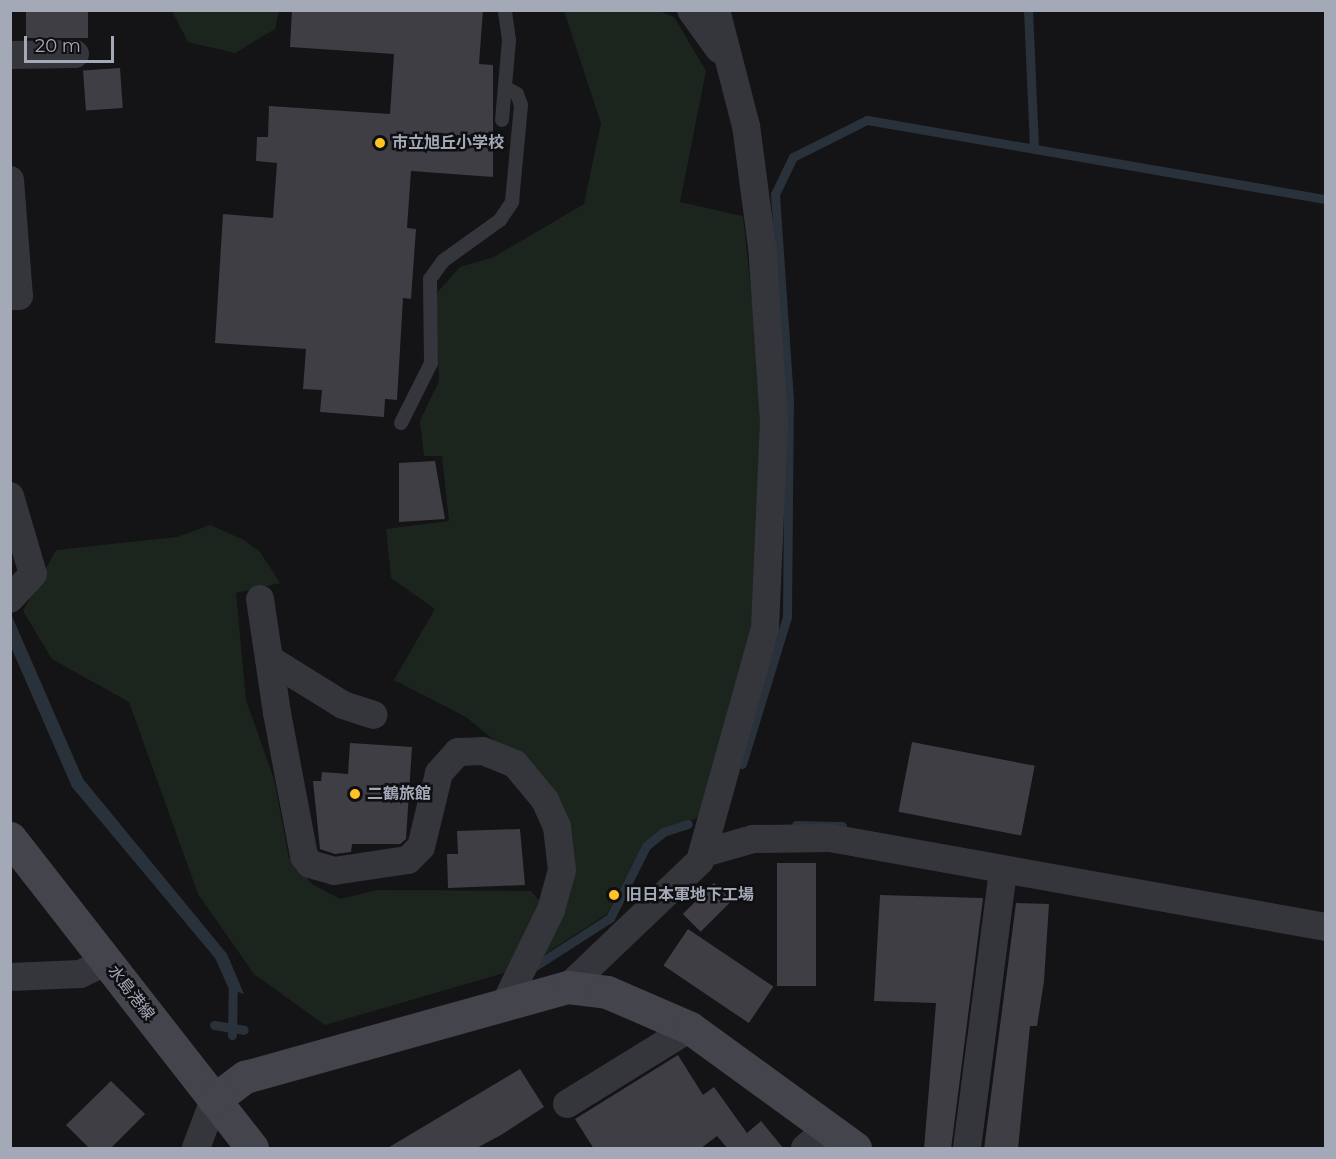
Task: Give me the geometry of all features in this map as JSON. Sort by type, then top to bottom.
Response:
[{"type":"street","points":[[691,10],[723,56]]},
{"type":"street","points":[[568,987],[613,950],[704,853],[765,627],[774,421],[762,247],[746,126],[723,56],[716,10]]},
{"type":"street","points":[[10,55],[75,54]]},
{"type":"street","points":[[10,180],[19,296],[10,296]]},
{"type":"street","points":[[10,496],[33,574],[10,599]]},
{"type":"street","points":[[260,599],[304,856],[320,869],[334,872],[408,860],[418,852],[439,773],[458,752],[497,754],[530,777],[557,827],[562,870],[551,910],[506,1002]]},
{"type":"street","points":[[269,659],[326,696],[373,715]]},
{"type":"street","points":[[704,853],[753,839],[806,836],[1002,877],[1326,927]]},
{"type":"street","name":"水島港線","points":[[10,838],[252,1149]]},
{"type":"street","points":[[967,1149],[1002,877]]},
{"type":"street","points":[[10,977],[80,974],[106,962]]},
{"type":"street","points":[[196,1149],[214,1100],[245,1077],[506,1002],[568,987],[607,992],[690,1028],[817,1139],[855,1149]]},
{"type":"street","points":[[567,1104],[690,1028]]},
{"type":"lane","points":[[502,120],[506,88],[505,10]]},
{"type":"lane","points":[[401,423],[431,363],[430,279],[443,261],[500,220],[512,202],[521,105],[517,94],[506,88]]},
{"type":"shaded area","points":[[172,11],[279,11],[275,29],[235,53],[188,42]]},
{"type":"shaded area","points":[[564,11],[659,11],[674,17],[706,71],[680,202],[743,216],[765,420],[753,626],[704,810],[695,819],[661,830],[643,844],[607,914],[525,967],[325,1025],[254,974],[198,894],[129,702],[52,659],[23,611],[56,550],[177,537],[210,525],[244,540],[260,552],[280,583],[236,593],[246,700],[274,779],[289,858],[312,884],[340,899],[378,890],[531,891],[553,918],[567,895],[534,773],[466,717],[394,680],[435,609],[391,578],[386,529],[449,521],[442,456],[424,456],[420,421],[439,381],[436,294],[460,267],[494,257],[584,204],[601,123]]},
{"type":"shaded area","points":[[11,614],[83,779],[227,954],[244,994],[229,989],[215,958],[72,787],[11,647]]},
{"type":"building","points":[[26,10],[88,10],[88,38],[26,38]]},
{"type":"building","points":[[292,10],[483,10],[479,64],[493,65],[493,177],[411,171],[407,228],[416,229],[411,299],[403,298],[397,400],[385,399],[384,417],[320,412],[322,390],[303,389],[306,349],[215,343],[223,214],[273,218],[277,163],[256,161],[257,137],[268,137],[269,106],[390,114],[394,54],[290,47]]},
{"type":"building","points":[[120,68],[123,108],[86,110],[83,71]]},
{"type":"building","points":[[435,461],[445,519],[399,522],[399,463]]},
{"type":"building","points":[[912,742],[1035,766],[1021,836],[898,812]]},
{"type":"building","points":[[350,743],[412,747],[406,839],[400,844],[352,844],[351,852],[335,854],[320,849],[313,781],[321,781],[322,772],[348,774]]},
{"type":"building","points":[[520,829],[525,885],[448,888],[447,854],[458,854],[457,831]]},
{"type":"building","points":[[777,863],[816,863],[816,986],[777,986]]},
{"type":"building","points":[[714,883],[732,901],[701,932],[683,914]]},
{"type":"building","points":[[880,895],[983,898],[951,1149],[924,1149],[936,1003],[874,1001]]},
{"type":"building","points":[[1016,903],[1049,904],[1044,981],[1037,1026],[1030,1026],[1018,1149],[984,1149]]},
{"type":"building","points":[[688,929],[773,987],[749,1023],[663,965]]},
{"type":"building","points":[[678,1055],[703,1095],[714,1087],[747,1133],[761,1121],[784,1149],[728,1149],[717,1136],[700,1149],[594,1149],[575,1119]]},
{"type":"building","points":[[520,1069],[544,1107],[501,1135],[475,1149],[386,1149]]},
{"type":"building","points":[[111,1081],[145,1114],[110,1149],[90,1149],[66,1125]]},
{"type":"waterway","points":[[1028,10],[1034,149]]},
{"type":"waterway","points":[[742,764],[787,617],[789,400],[775,194],[793,157],[867,120],[1326,199]]},
{"type":"waterway","points":[[532,968],[610,918],[646,846],[663,832],[688,824]]},
{"type":"waterway","points":[[796,825],[842,826]]},
{"type":"waterway","points":[[232,1035],[233,980]]},
{"type":"waterway","points":[[214,1025],[244,1030]]},
{"type":"place","name":"市立旭丘小学校","points":[[380,143]]},
{"type":"place","name":"二鶴旅館","points":[[355,794]]},
{"type":"place","name":"旧日本軍地下工場","points":[[614,895]]}]
